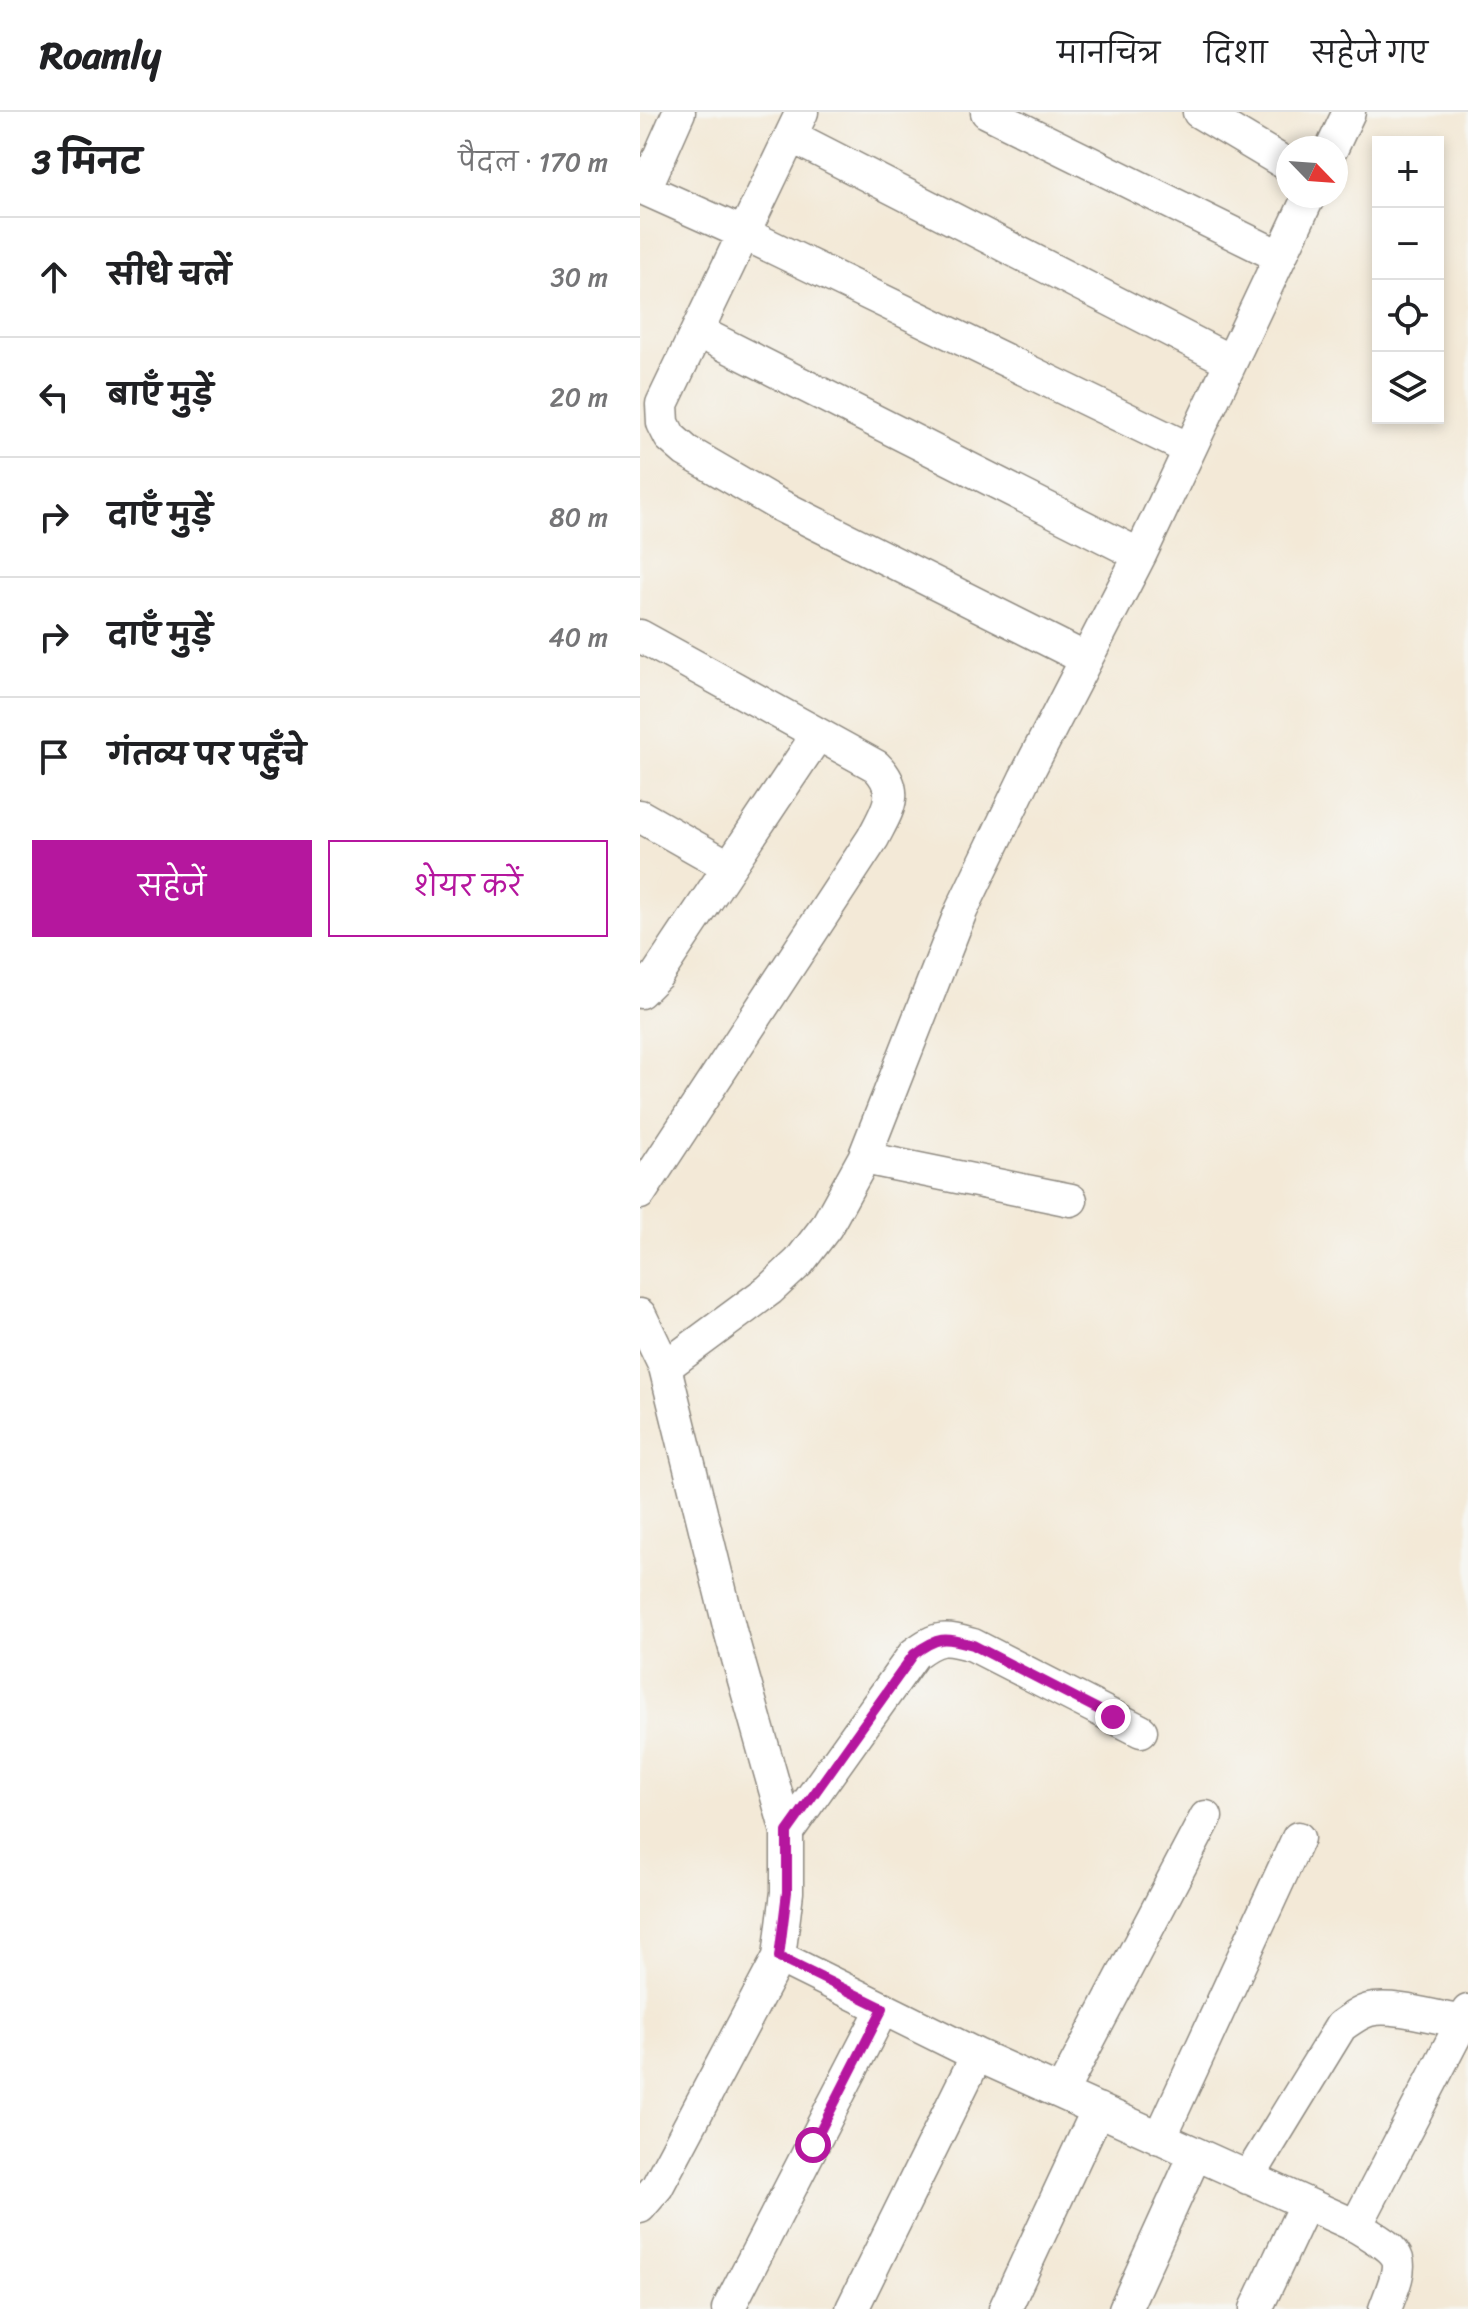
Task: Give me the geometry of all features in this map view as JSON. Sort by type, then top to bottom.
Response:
[{"type":"street","points":[[679,112],[642,188],[745,234],[1189,449]]},
{"type":"street","points":[[987,112],[1279,256]]},
{"type":"street","points":[[1199,112],[1276,158]]},
{"type":"street","points":[[1338,136],[1349,112]]},
{"type":"street","points":[[1086,659],[777,504],[686,451],[670,437],[663,423],[662,404],[797,124],[1230,361]]},
{"type":"street","points":[[640,2207],[657,2187],[779,1957],[787,1892],[787,1832],[650,1346],[769,1290],[799,1262],[826,1227],[864,1158],[961,911],[1025,778],[1140,555],[1303,208]]},
{"type":"street","points":[[697,331],[1140,555]]},
{"type":"street","points":[[640,636],[876,766],[891,788],[889,805],[873,838],[640,1193]]},
{"type":"street","points":[[640,992],[657,975],[818,734]]},
{"type":"street","points":[[640,816],[728,866]]},
{"type":"street","points":[[864,1158],[1071,1200]]},
{"type":"street","points":[[787,1832],[914,1654],[931,1641],[951,1639],[973,1645],[1141,1731]]},
{"type":"street","points":[[1062,2091],[1206,1817]]},
{"type":"street","points":[[1160,2138],[1298,1838]]},
{"type":"street","points":[[779,1957],[977,2055],[1356,2226],[1388,2246],[1398,2257],[1399,2273],[1385,2309]]},
{"type":"street","points":[[728,2309],[883,2008]]},
{"type":"street","points":[[1248,2178],[1341,2026],[1359,2013],[1372,2009],[1465,2017],[1356,2226]]},
{"type":"street","points":[[852,2309],[977,2055]]},
{"type":"street","points":[[1005,2309],[1098,2109]]},
{"type":"street","points":[[1125,2309],[1195,2155]]},
{"type":"street","points":[[1256,2309],[1305,2205]]},
{"type":"route","points":[[813,2145],[883,2008],[779,1957],[787,1892],[787,1832],[914,1654],[931,1641],[951,1639],[973,1645],[1113,1717]]}]
